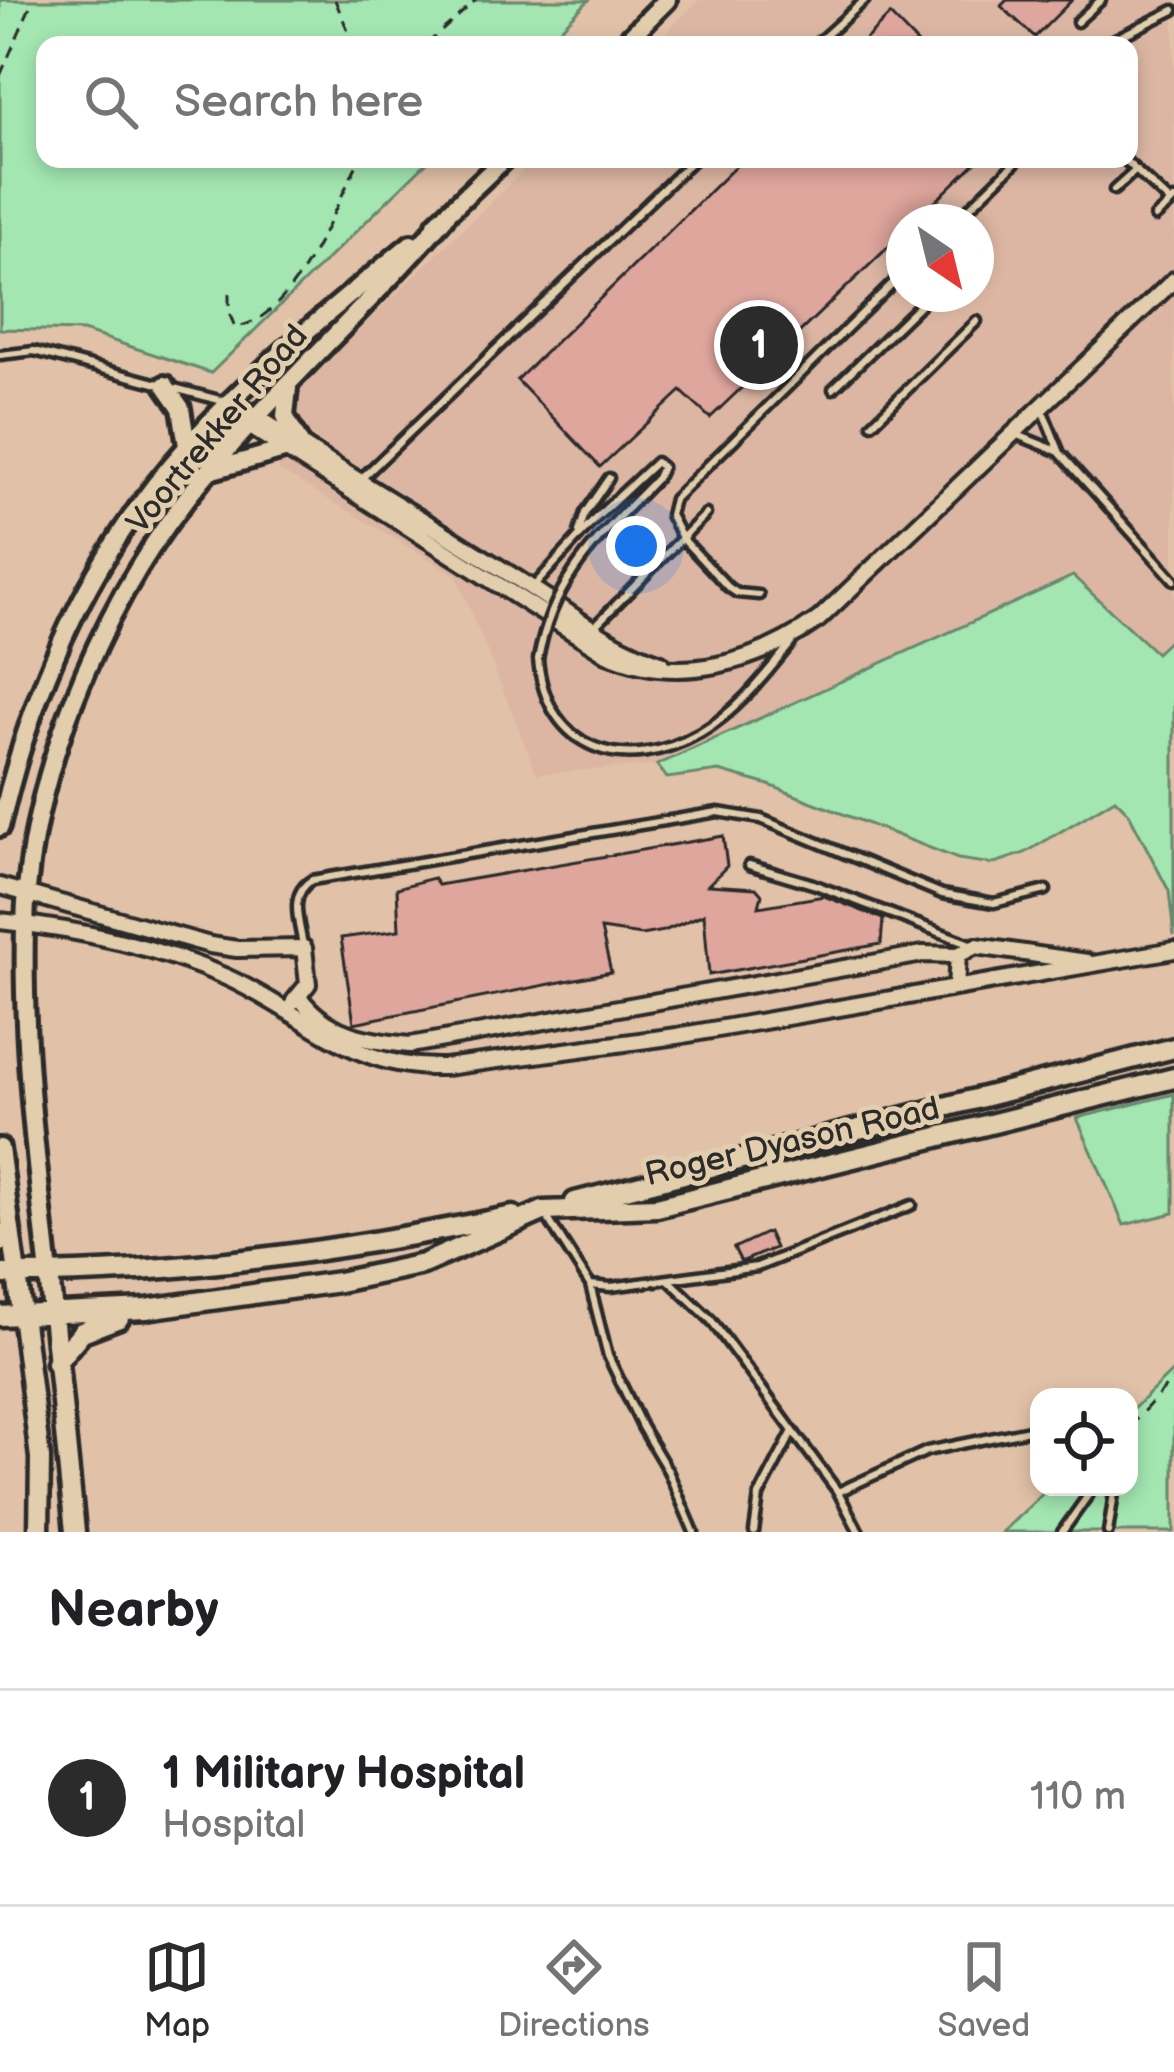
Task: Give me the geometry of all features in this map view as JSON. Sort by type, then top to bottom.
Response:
[{"type":"main road","name":"Roger Dyason Road","points":[[9,1274],[270,1257],[444,1230],[548,1208],[1174,1048]]},
{"type":"main road","name":"Roger Dyason Road","points":[[0,1316],[146,1309],[339,1282],[423,1264],[543,1211],[657,1207],[1174,1078]]},
{"type":"main road","points":[[9,1274],[22,1316],[40,1458],[40,1532]]},
{"type":"main road","points":[[49,1274],[75,1532]]},
{"type":"main road","points":[[56,1364],[82,1332],[146,1309]]},
{"type":"street","points":[[631,36],[668,0]]},
{"type":"street","name":"Voortrekker Road","points":[[49,1274],[26,1059],[25,924],[41,807],[77,694],[101,638],[154,542],[206,475],[495,168]]},
{"type":"street","name":"Voortrekker Road","points":[[0,827],[23,735],[78,604],[187,446],[289,344],[445,217]]},
{"type":"street","points":[[225,404],[638,666],[683,669],[748,657],[797,634],[839,601],[1174,280]]},
{"type":"street","points":[[165,385],[181,408],[187,446]]},
{"type":"street","points":[[288,388],[285,416],[293,449]]},
{"type":"street","points":[[206,475],[226,463],[293,449]]},
{"type":"street","points":[[0,886],[210,945],[237,950],[304,948],[309,977],[300,998],[284,1007]]},
{"type":"street","points":[[0,921],[105,939],[196,966],[284,1007],[329,1038],[410,1068],[677,1036],[1174,950]]},
{"type":"street","points":[[300,998],[315,1016],[337,1030],[363,1040],[410,1045],[907,957],[958,955],[976,946],[1108,965]]},
{"type":"street","points":[[956,987],[958,955]]},
{"type":"street","points":[[410,1045],[410,1068]]},
{"type":"street","points":[[0,1148],[9,1274]]},
{"type":"lane","points":[[825,36],[865,0]]},
{"type":"lane","points":[[1077,22],[1101,0]]},
{"type":"lane","points":[[1121,36],[1174,10]]},
{"type":"lane","points":[[354,487],[685,168]]},
{"type":"lane","points":[[973,204],[1010,168]]},
{"type":"lane","points":[[1114,190],[1136,170],[1172,201],[1155,217]]},
{"type":"lane","points":[[759,595],[728,587],[682,538],[670,515],[674,499],[886,290]]},
{"type":"lane","points":[[833,389],[912,312]]},
{"type":"lane","points":[[872,424],[977,320]]},
{"type":"lane","points":[[0,355],[34,351],[225,404]]},
{"type":"lane","points":[[1042,408],[1060,453],[1174,580]]},
{"type":"lane","points":[[1015,434],[1060,453]]},
{"type":"lane","points":[[527,595],[578,536],[656,462],[662,467],[657,478],[585,554],[559,591],[538,659],[546,701],[567,731],[596,748],[632,754],[675,744],[714,724],[753,688],[797,634]]},
{"type":"lane","points":[[578,536],[585,513],[609,478]]},
{"type":"lane","points":[[587,636],[706,514]]},
{"type":"lane","points":[[304,948],[297,898],[303,885],[312,880],[718,812],[761,819],[959,898],[1012,901],[1046,890]]},
{"type":"lane","points":[[749,865],[813,884],[976,946]]},
{"type":"lane","points":[[590,1285],[669,1280],[774,1262],[912,1205]]},
{"type":"lane","points":[[543,1211],[590,1285],[608,1356],[694,1532]]},
{"type":"lane","points":[[669,1280],[711,1320],[838,1492],[860,1532]]},
{"type":"lane","points":[[838,1492],[927,1451],[1030,1430]]},
{"type":"lane","points":[[754,1532],[759,1496],[792,1433]]},
{"type":"lane","points":[[1062,1532],[1088,1496]]},
{"type":"lane","points":[[1108,1532],[1114,1496]]},
{"type":"path","points":[[0,76],[33,0]]},
{"type":"path","points":[[335,0],[350,36]]},
{"type":"path","points":[[437,36],[476,0]]},
{"type":"path","points":[[229,293],[235,327],[262,319],[291,286],[322,238],[356,168]]},
{"type":"path","points":[[1138,1417],[1174,1378]]},
{"type":"shaded area","points":[[699,0],[1174,0],[1174,636],[1157,653],[1072,576],[657,765],[537,774],[456,575],[279,470],[292,395],[526,168],[1138,168],[1138,36],[662,36]]},
{"type":"green space","points":[[0,0],[589,0],[553,36],[36,36],[36,168],[421,168],[211,373],[83,331],[0,329]]},
{"type":"green space","points":[[1073,576],[1156,653],[1174,636],[1174,936],[1169,891],[1128,812],[1115,799],[1025,853],[992,864],[958,859],[769,785],[719,771],[667,778],[657,765]]},
{"type":"green space","points":[[1174,1094],[1174,1213],[1124,1225],[1077,1118]]},
{"type":"green space","points":[[1174,1370],[1174,1532],[1002,1532],[1040,1496],[1138,1496],[1138,1404]]},
{"type":"building","points":[[1007,0],[1072,0],[1036,36],[1001,6]]},
{"type":"building","points":[[890,15],[910,36],[869,36]]},
{"type":"building","points":[[734,168],[970,168],[933,204],[886,204],[886,249],[710,418],[681,391],[600,467],[517,380]]},
{"type":"building","points":[[723,836],[727,866],[708,885],[756,888],[762,895],[759,907],[824,896],[883,919],[881,944],[709,975],[704,914],[641,935],[601,929],[611,972],[354,1023],[341,938],[399,930],[397,888],[433,878],[438,885]]},
{"type":"building","points":[[768,1232],[775,1248],[741,1262],[734,1248]]},
{"type":"place","name":"1 Military Hospital","points":[[759,345]]}]
